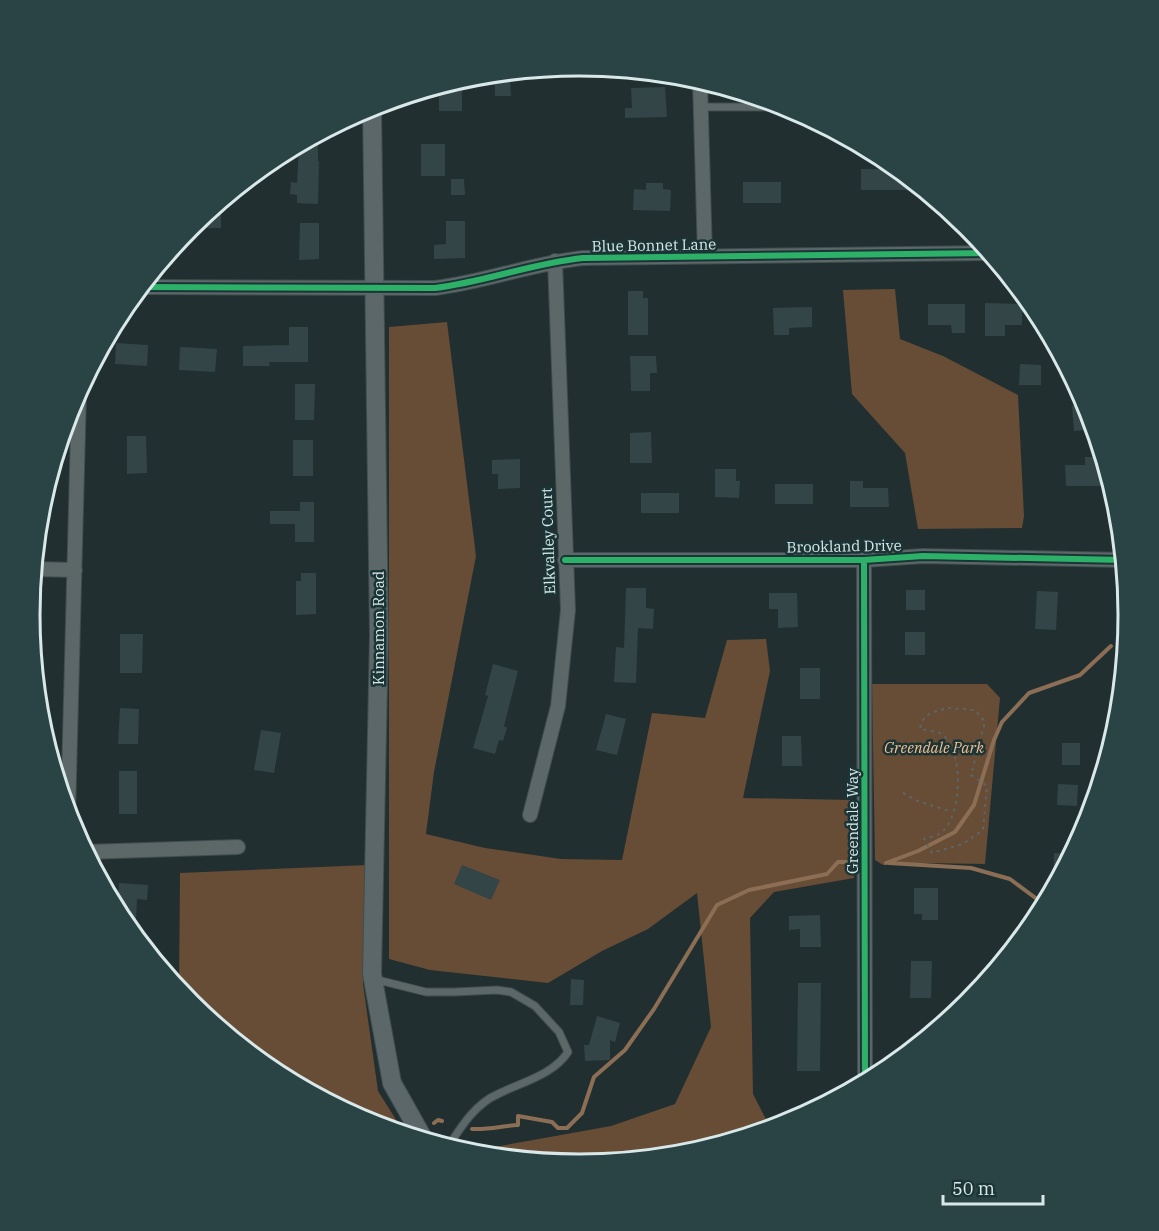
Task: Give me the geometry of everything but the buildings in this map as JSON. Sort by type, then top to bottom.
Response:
[{"type":"main road","name":"Kinnamon Road","points":[[372,118],[379,635],[373,979],[392,1083],[418,1130]]},
{"type":"street","points":[[700,91],[705,256]]},
{"type":"street","name":"Blue Bonnet Lane","points":[[152,287],[435,288],[463,285],[555,261],[583,258],[980,254]]},
{"type":"street","name":"Elkvalley Court","points":[[530,815],[558,706],[567,610],[555,261]]},
{"type":"street","points":[[69,788],[78,418]]},
{"type":"street","name":"Brookland Drive","points":[[565,560],[864,560],[923,556],[1115,560]]},
{"type":"street","name":"Greendale Way","points":[[864,560],[866,1072]]},
{"type":"street","points":[[43,569],[75,570]]},
{"type":"street","points":[[95,852],[238,847]]},
{"type":"lane","points":[[701,107],[758,107]]},
{"type":"lane","points":[[373,979],[426,992],[496,990],[511,992],[536,1006],[559,1032],[568,1052],[562,1062],[522,1085],[496,1094],[466,1119],[453,1139]]},
{"type":"path","points":[[948,708],[975,710],[985,722],[971,775],[987,786],[983,830],[963,844],[932,853],[924,839],[940,834],[950,823],[952,812],[958,792],[958,766],[949,743],[941,733],[920,729],[922,720],[928,713],[948,708]]},
{"type":"path","points":[[903,793],[918,801],[952,812]]},
{"type":"green space","points":[[895,289],[900,339],[943,356],[1018,395],[1024,516],[1022,528],[918,529],[905,453],[852,394],[843,290]]},
{"type":"green space","points":[[447,322],[476,556],[434,772],[426,834],[485,848],[561,859],[622,860],[652,713],[705,718],[727,640],[766,639],[770,671],[743,798],[852,800],[854,878],[774,892],[750,918],[753,1094],[767,1121],[719,1136],[650,1150],[580,1154],[493,1147],[611,1126],[675,1104],[711,1027],[697,893],[648,929],[602,951],[548,983],[430,970],[389,959],[389,327]]},
{"type":"green space","name":"Greendale Park","points":[[872,684],[987,684],[1000,698],[985,864],[883,865],[875,860]]},
{"type":"green space","points":[[368,865],[363,984],[378,1091],[398,1123],[341,1099],[280,1064],[224,1021],[179,977],[180,873]]},
{"type":"waterway","points":[[886,863],[918,851],[955,832],[974,805],[994,740],[1002,722],[1029,693],[1080,675],[1111,646]]},
{"type":"waterway","points":[[472,1129],[518,1125],[518,1116],[552,1122],[558,1128],[567,1128],[582,1113],[594,1077],[625,1050],[654,1009],[717,905],[749,890],[827,874],[838,862],[853,862]]},
{"type":"waterway","points":[[889,863],[971,868],[1010,879],[1037,899]]},
{"type":"waterway","points":[[434,1123],[438,1120],[442,1121]]},
{"type":"cycle path","points":[[152,287],[435,288],[564,260],[583,258],[979,253]]},
{"type":"cycle path","points":[[565,560],[864,560],[923,556],[1115,560]]},
{"type":"cycle path","points":[[864,560],[865,1072]]}]
